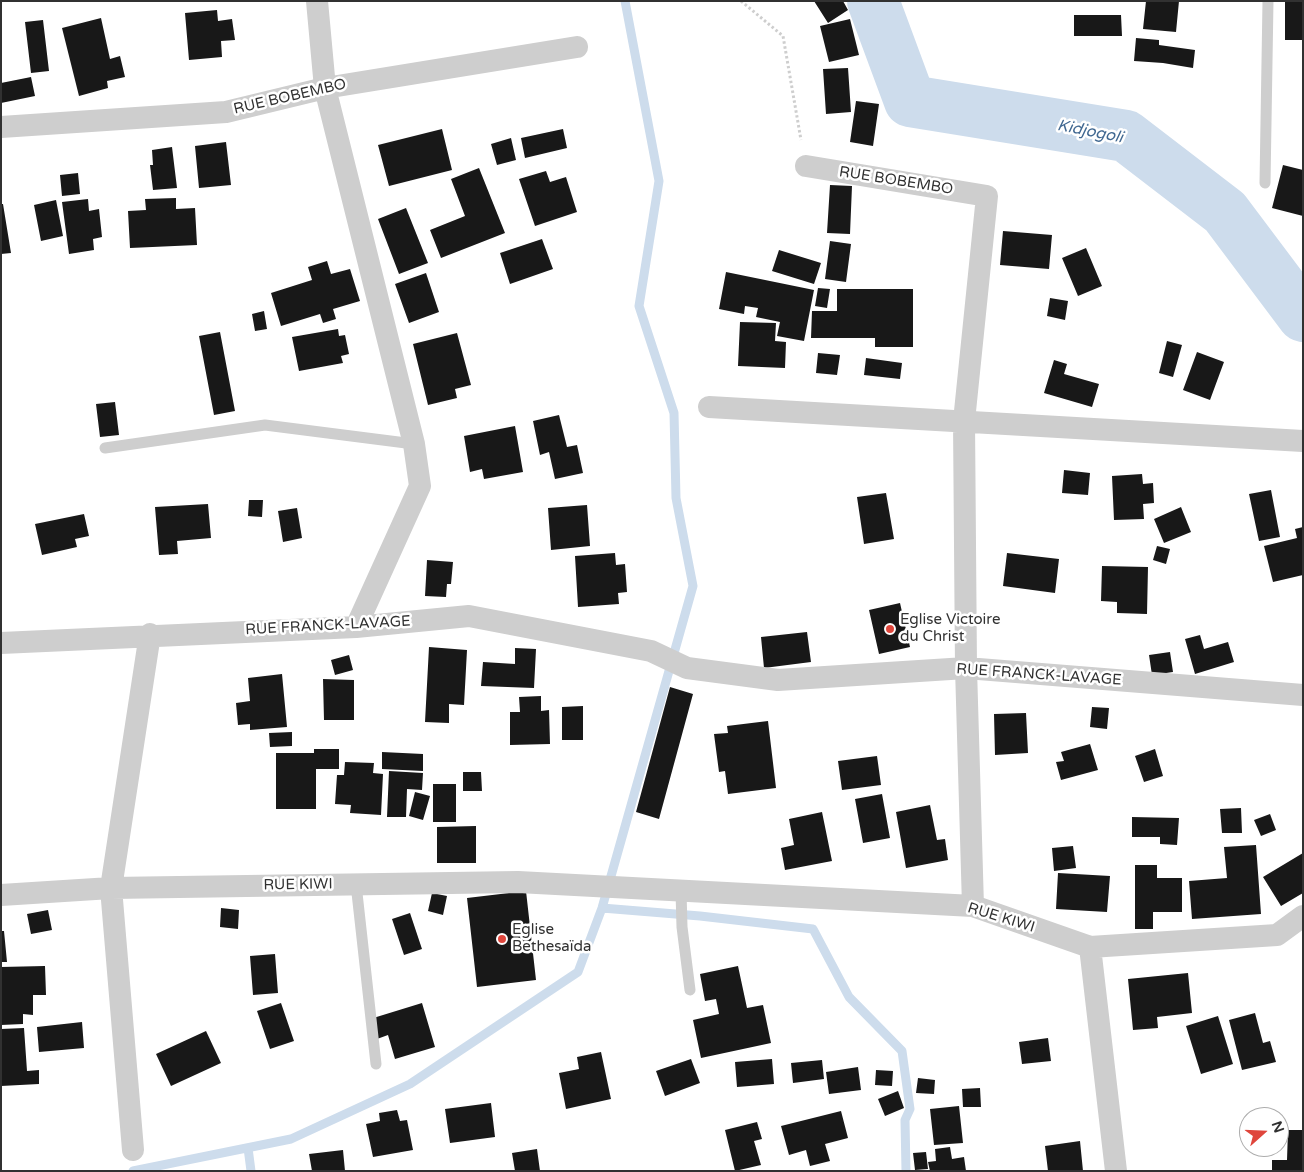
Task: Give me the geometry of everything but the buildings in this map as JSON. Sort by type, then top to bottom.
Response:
[{"type":"street","points":[[317,1],[325,88],[414,444],[420,486],[356,627]]},
{"type":"street","name":"RUE BOBEMBO","points":[[1,127],[226,112],[325,88],[577,47]]},
{"type":"street","name":"RUE BOBEMBO","points":[[806,166],[987,196],[964,421]]},
{"type":"street","points":[[709,407],[1303,441]]},
{"type":"street","points":[[964,421],[966,668],[973,906]]},
{"type":"street","name":"RUE FRANCK-LAVAGE","points":[[1,643],[150,634],[356,627],[469,616],[651,651],[687,668],[778,680],[966,668],[1303,695]]},
{"type":"street","points":[[133,1150],[111,888],[150,634]]},
{"type":"street","name":"RUE KIWI","points":[[1,895],[111,888],[518,882],[630,889],[681,899],[973,906],[1090,947],[1277,935],[1303,916]]},
{"type":"street","points":[[1090,947],[1116,1171]]},
{"type":"lane","points":[[1265,183],[1268,1]]},
{"type":"lane","points":[[105,448],[265,426],[414,444]]},
{"type":"lane","points":[[356,884],[376,1064]]},
{"type":"lane","points":[[681,899],[682,927],[690,990]]},
{"type":"path","points":[[742,1],[783,36],[806,166]]},
{"type":"waterway","points":[[133,1171],[291,1139],[410,1084],[578,972],[602,908],[693,586],[676,498],[674,413],[639,306],[659,181],[625,1]]},
{"type":"waterway","name":"Kidjogoli","points":[[873,1],[910,101],[1126,136],[1225,212],[1303,316]]},
{"type":"waterway","points":[[602,908],[700,916],[813,929],[849,997],[902,1051],[910,1109],[905,1120],[906,1171]]},
{"type":"waterway","points":[[248,1148],[251,1171]]},
{"type":"place","name":"Eglise Victoire du Christ","points":[[890,629]]},
{"type":"place","name":"Eglise Bethesaïda","points":[[502,939]]}]
